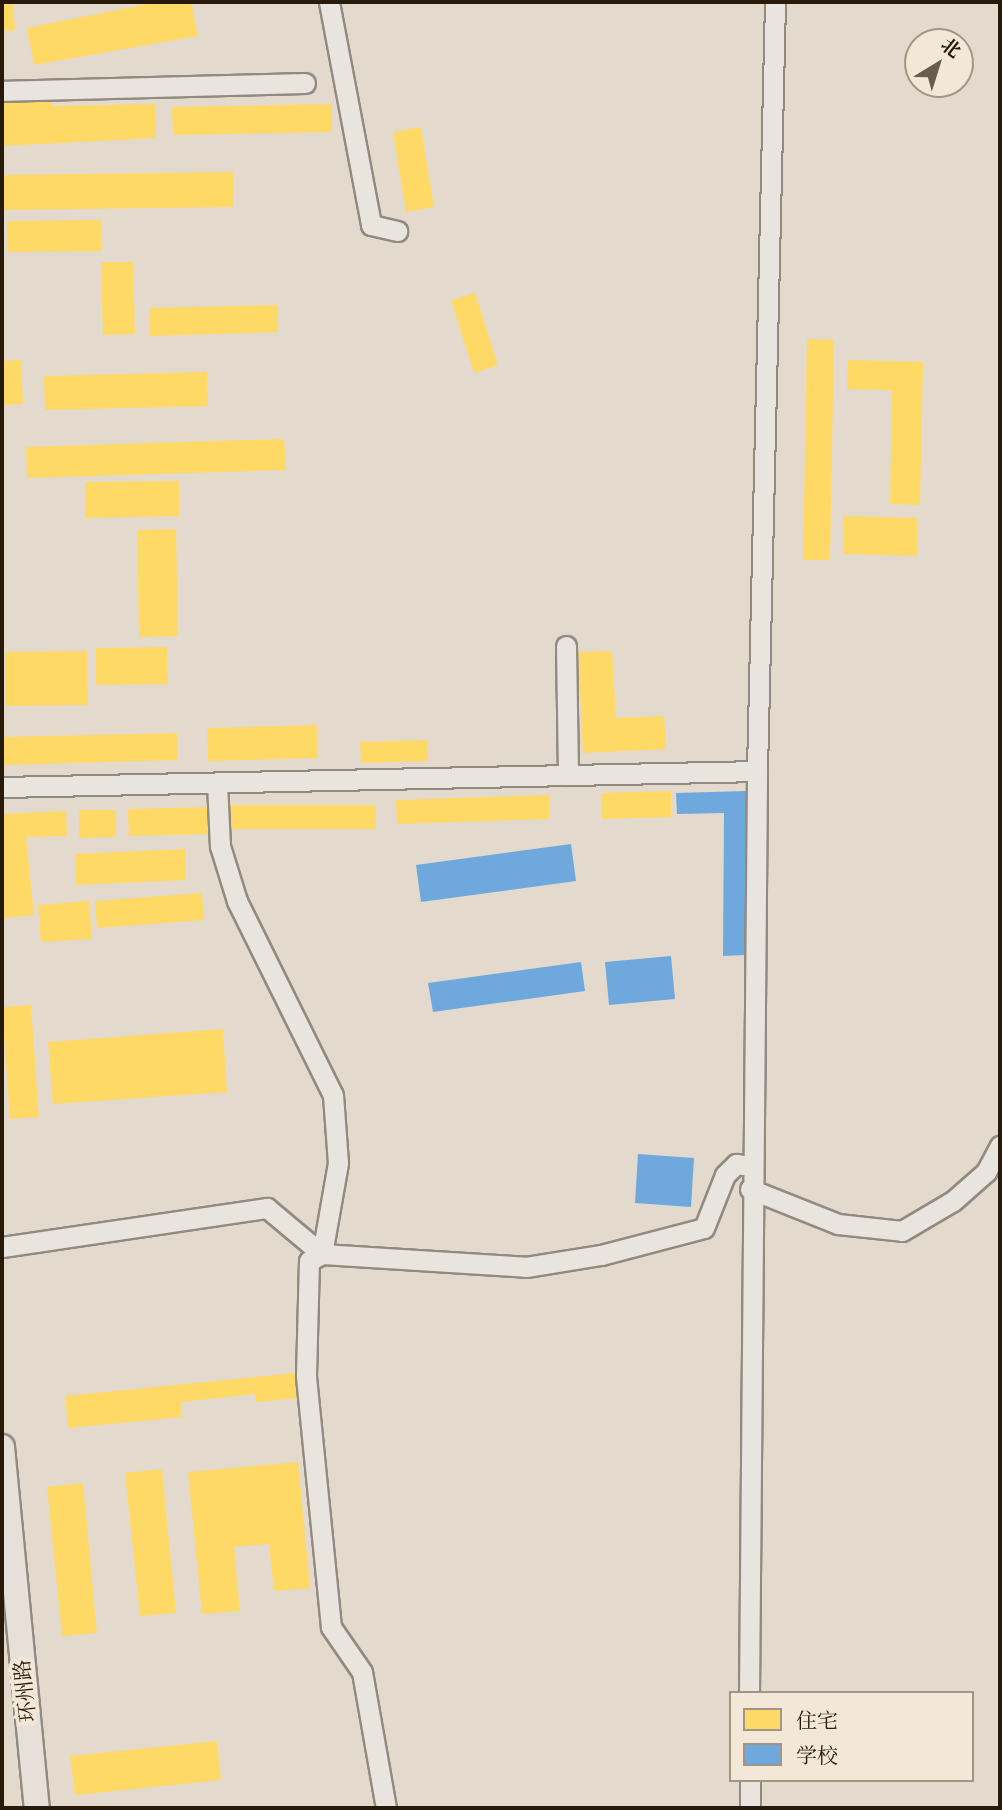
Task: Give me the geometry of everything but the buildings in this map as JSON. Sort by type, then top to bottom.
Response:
[{"type":"main road","name":"环州路","points":[[2,1447],[37,1808]]},
{"type":"street","points":[[330,2],[371,225],[397,231]]},
{"type":"street","points":[[750,1691],[750,1189],[775,2]]},
{"type":"street","points":[[2,91],[305,83]]},
{"type":"street","points":[[566,646],[568,775]]},
{"type":"street","points":[[2,787],[757,771]]},
{"type":"street","points":[[217,783],[219,846],[237,901],[333,1095],[338,1163],[322,1254]]},
{"type":"street","points":[[750,1189],[838,1224],[902,1231],[953,1201],[986,1172],[1000,1146]]},
{"type":"street","points":[[386,1808],[362,1672],[331,1627],[306,1375],[309,1261],[322,1254],[526,1267],[601,1255],[704,1228],[725,1175],[736,1164],[751,1166]]},
{"type":"street","points":[[2,1247],[267,1208],[322,1254]]},
{"type":"street","points":[[750,1782],[750,1808]]}]
